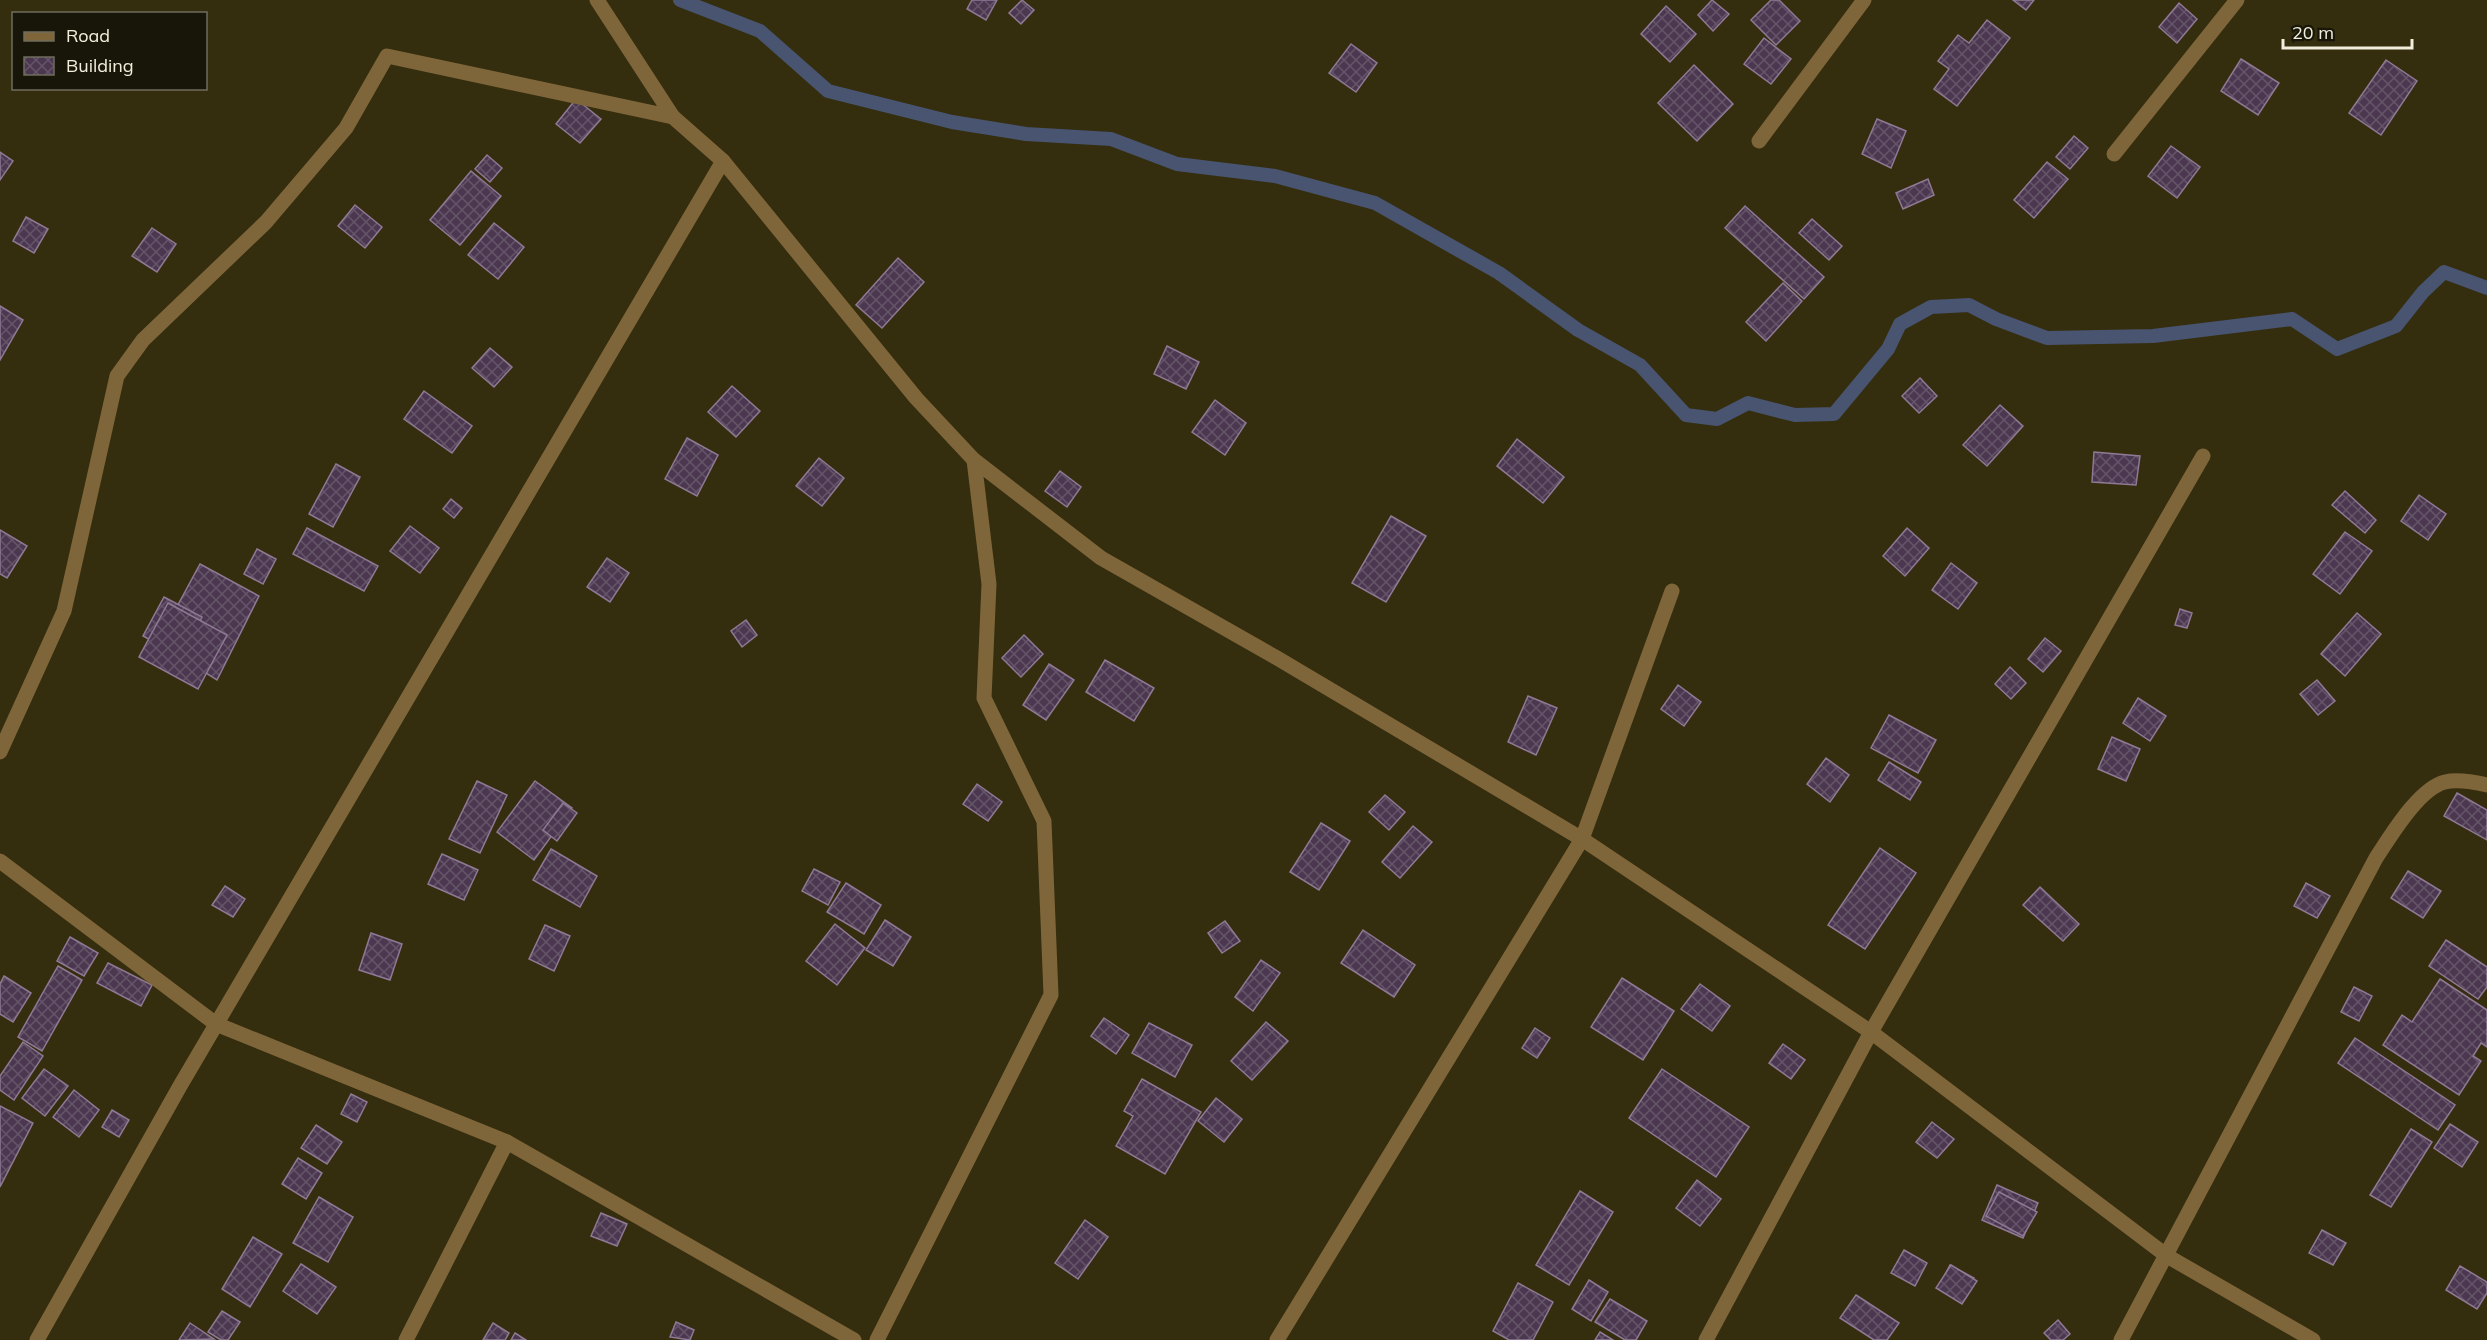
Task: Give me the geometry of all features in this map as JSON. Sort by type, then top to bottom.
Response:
[{"type":"street","points":[[597,0],[673,117],[723,161],[916,398],[974,460],[1101,558],[1277,658],[1582,839],[1870,1032],[2167,1256],[2313,1340]]},
{"type":"street","points":[[1758,141],[1864,0]]},
{"type":"street","points":[[2114,154],[2237,0]]},
{"type":"street","points":[[0,752],[64,611],[117,376],[143,340],[266,222],[346,128],[387,56],[673,117]]},
{"type":"street","points":[[37,1340],[216,1024],[723,161]]},
{"type":"street","points":[[1706,1340],[1870,1032],[2203,456]]},
{"type":"street","points":[[877,1340],[1050,995],[1044,820],[984,698],[988,584],[974,460]]},
{"type":"street","points":[[1277,1340],[1582,839],[1672,591]]},
{"type":"street","points":[[2121,1340],[2376,858],[2420,798],[2443,782],[2465,781],[2487,785]]},
{"type":"street","points":[[0,861],[216,1024],[507,1142],[854,1340]]},
{"type":"street","points":[[406,1340],[507,1142]]},
{"type":"building","points":[[972,0],[997,0],[986,20],[967,9]]},
{"type":"building","points":[[1022,0],[1034,10],[1021,24],[1009,13]]},
{"type":"building","points":[[1712,0],[1729,14],[1713,31],[1698,15]]},
{"type":"building","points":[[1771,0],[1779,0],[1800,21],[1776,45],[1751,20]]},
{"type":"building","points":[[2013,0],[2034,0],[2026,10]]},
{"type":"building","points":[[2179,3],[2197,19],[2177,43],[2159,27]]},
{"type":"building","points":[[1666,6],[1696,34],[1670,62],[1641,34]]},
{"type":"building","points":[[1987,20],[2010,38],[1957,106],[1934,89],[1949,69],[1938,61],[1958,35],[1969,43]]},
{"type":"building","points":[[1764,38],[1791,59],[1771,84],[1744,64]]},
{"type":"building","points":[[1351,44],[1377,63],[1356,92],[1329,73]]},
{"type":"building","points":[[2241,59],[2279,83],[2258,115],[2221,91]]},
{"type":"building","points":[[2386,60],[2417,81],[2381,135],[2349,113]]},
{"type":"building","points":[[1694,65],[1733,104],[1697,141],[1658,103]]},
{"type":"building","points":[[576,99],[601,119],[580,143],[556,124]]},
{"type":"building","points":[[1877,119],[1906,131],[1891,168],[1862,154]]},
{"type":"building","points":[[2074,136],[2088,148],[2070,169],[2056,157]]},
{"type":"building","points":[[2171,146],[2200,167],[2177,198],[2148,176]]},
{"type":"building","points":[[0,152],[13,161],[0,180]]},
{"type":"building","points":[[487,155],[502,168],[490,182],[475,169]]},
{"type":"building","points":[[2047,162],[2068,179],[2034,218],[2014,200]]},
{"type":"building","points":[[471,171],[501,196],[460,245],[430,220]]},
{"type":"building","points":[[1928,179],[1934,195],[1903,209],[1896,193]]},
{"type":"building","points":[[355,205],[382,227],[365,248],[338,226]]},
{"type":"building","points":[[1745,206],[1824,277],[1804,299],[1725,228]]},
{"type":"building","points":[[26,217],[48,229],[34,253],[13,241]]},
{"type":"building","points":[[1812,219],[1842,246],[1829,260],[1799,233]]},
{"type":"building","points":[[494,223],[524,247],[498,279],[468,255]]},
{"type":"building","points":[[152,228],[176,244],[157,272],[132,256]]},
{"type":"building","points":[[898,258],[924,282],[882,328],[856,305]]},
{"type":"building","points":[[1783,283],[1802,301],[1766,341],[1746,322]]},
{"type":"building","points":[[0,306],[23,320],[0,360]]},
{"type":"building","points":[[1167,346],[1199,362],[1186,389],[1154,374]]},
{"type":"building","points":[[490,348],[512,367],[494,387],[472,368]]},
{"type":"building","points":[[1920,378],[1937,396],[1919,413],[1902,396]]},
{"type":"building","points":[[732,386],[760,411],[736,437],[708,412]]},
{"type":"building","points":[[424,391],[472,426],[452,453],[404,419]]},
{"type":"building","points":[[1215,400],[1246,423],[1225,455],[1192,432]]},
{"type":"building","points":[[2000,405],[2023,426],[1987,466],[1963,445]]},
{"type":"building","points":[[687,438],[718,455],[697,496],[665,479]]},
{"type":"building","points":[[1517,439],[1564,477],[1543,503],[1497,466]]},
{"type":"building","points":[[2094,452],[2140,456],[2136,485],[2092,482]]},
{"type":"building","points":[[819,458],[844,478],[822,506],[796,486]]},
{"type":"building","points":[[336,464],[360,477],[333,527],[309,514]]},
{"type":"building","points":[[1060,471],[1081,487],[1067,507],[1045,491]]},
{"type":"building","points":[[2345,491],[2376,520],[2365,533],[2332,505]]},
{"type":"building","points":[[2419,495],[2446,514],[2428,540],[2401,521]]},
{"type":"building","points":[[451,499],[462,508],[454,518],[443,509]]},
{"type":"building","points":[[1391,516],[1426,536],[1386,602],[1352,583]]},
{"type":"building","points":[[410,526],[439,548],[420,573],[390,551]]},
{"type":"building","points":[[307,528],[378,566],[364,591],[293,554]]},
{"type":"building","points":[[1907,528],[1929,548],[1905,576],[1883,556]]},
{"type":"building","points":[[0,530],[27,546],[7,578],[0,574]]},
{"type":"building","points":[[2345,532],[2372,551],[2340,594],[2313,574]]},
{"type":"building","points":[[257,549],[276,559],[263,584],[244,574]]},
{"type":"building","points":[[607,558],[629,573],[610,602],[587,587]]},
{"type":"building","points":[[1951,563],[1977,583],[1958,609],[1932,590]]},
{"type":"building","points":[[200,564],[259,596],[217,680],[193,665],[166,627]]},
{"type":"building","points":[[164,597],[202,617],[181,657],[143,636]]},
{"type":"building","points":[[168,603],[227,635],[198,689],[139,657]]},
{"type":"building","points":[[2180,609],[2192,613],[2187,628],[2175,625]]},
{"type":"building","points":[[2357,613],[2381,634],[2345,676],[2321,654]]},
{"type":"building","points":[[746,620],[757,635],[742,647],[731,631]]},
{"type":"building","points":[[1024,635],[1043,654],[1021,677],[1002,658]]},
{"type":"building","points":[[2045,638],[2061,651],[2043,672],[2028,659]]},
{"type":"building","points":[[1105,660],[1154,688],[1134,721],[1086,692]]},
{"type":"building","points":[[1049,664],[1074,680],[1046,720],[1023,705]]},
{"type":"building","points":[[2010,667],[2026,683],[2011,699],[1995,684]]},
{"type":"building","points":[[2317,680],[2335,701],[2318,715],[2300,694]]},
{"type":"building","points":[[1678,685],[1701,702],[1684,726],[1661,709]]},
{"type":"building","points":[[1528,696],[1557,708],[1536,755],[1508,742]]},
{"type":"building","points":[[2138,698],[2166,716],[2150,741],[2123,723]]},
{"type":"building","points":[[1889,715],[1936,740],[1918,773],[1871,748]]},
{"type":"building","points":[[2112,737],[2140,749],[2126,781],[2098,769]]},
{"type":"building","points":[[1826,758],[1849,775],[1830,802],[1807,784]]},
{"type":"building","points":[[1889,762],[1921,782],[1910,800],[1878,780]]},
{"type":"building","points":[[477,781],[507,795],[480,853],[449,839]]},
{"type":"building","points":[[535,781],[572,808],[534,860],[497,832]]},
{"type":"building","points":[[977,784],[1002,802],[988,821],[963,804]]},
{"type":"building","points":[[2457,793],[2487,810],[2487,840],[2444,816]]},
{"type":"building","points":[[1385,795],[1405,812],[1389,830],[1369,812]]},
{"type":"building","points":[[563,803],[577,813],[557,841],[543,830]]},
{"type":"building","points":[[1321,823],[1350,841],[1319,890],[1290,872]]},
{"type":"building","points":[[1413,826],[1432,842],[1400,878],[1382,862]]},
{"type":"building","points":[[1880,848],[1916,873],[1865,949],[1828,925]]},
{"type":"building","points":[[551,849],[597,876],[580,907],[533,880]]},
{"type":"building","points":[[442,854],[478,870],[464,900],[428,884]]},
{"type":"building","points":[[814,869],[840,882],[828,905],[802,891]]},
{"type":"building","points":[[2408,871],[2441,891],[2423,918],[2391,898]]},
{"type":"building","points":[[846,883],[881,905],[864,934],[827,912]]},
{"type":"building","points":[[2306,883],[2330,896],[2317,918],[2294,906]]},
{"type":"building","points":[[225,886],[245,899],[233,917],[212,905]]},
{"type":"building","points":[[2040,887],[2079,924],[2063,941],[2023,905]]},
{"type":"building","points":[[885,920],[911,937],[893,966],[866,950]]},
{"type":"building","points":[[1225,921],[1240,941],[1222,953],[1208,933]]},
{"type":"building","points":[[835,924],[865,948],[837,985],[806,961]]},
{"type":"building","points":[[545,925],[570,936],[554,971],[529,959]]},
{"type":"building","points":[[1363,930],[1415,965],[1394,997],[1341,963]]},
{"type":"building","points":[[371,933],[402,944],[390,980],[359,970]]},
{"type":"building","points":[[70,937],[98,953],[84,976],[57,961]]},
{"type":"building","points":[[2446,940],[2487,967],[2487,987],[2478,999],[2429,966]]},
{"type":"building","points":[[1261,960],[1280,973],[1253,1011],[1235,997]]},
{"type":"building","points":[[108,963],[152,985],[141,1006],[97,983]]},
{"type":"building","points":[[58,966],[82,980],[42,1051],[18,1037]]},
{"type":"building","points":[[4,976],[31,993],[13,1022],[0,1014],[0,984]]},
{"type":"building","points":[[1622,978],[1674,1011],[1643,1060],[1591,1027]]},
{"type":"building","points":[[2440,979],[2487,1010],[2487,1047],[2481,1043],[2473,1056],[2481,1061],[2459,1095],[2383,1045],[2402,1015],[2412,1022]]},
{"type":"building","points":[[1700,984],[1730,1006],[1712,1031],[1681,1009]]},
{"type":"building","points":[[2354,987],[2372,996],[2359,1021],[2341,1012]]},
{"type":"building","points":[[1104,1018],[1129,1035],[1116,1054],[1091,1036]]},
{"type":"building","points":[[1266,1022],[1288,1041],[1252,1080],[1231,1061]]},
{"type":"building","points":[[1149,1023],[1192,1045],[1175,1077],[1132,1053]]},
{"type":"building","points":[[1535,1028],[1550,1038],[1537,1058],[1522,1048]]},
{"type":"building","points":[[2355,1038],[2455,1105],[2438,1130],[2338,1063]]},
{"type":"building","points":[[23,1042],[43,1056],[14,1100],[0,1090],[0,1076]]},
{"type":"building","points":[[1783,1044],[1805,1060],[1791,1079],[1769,1063]]},
{"type":"building","points":[[44,1069],[68,1086],[45,1116],[22,1098]]},
{"type":"building","points":[[1662,1069],[1749,1127],[1716,1177],[1629,1118]]},
{"type":"building","points":[[1142,1079],[1201,1112],[1165,1174],[1116,1146],[1133,1116],[1124,1111]]},
{"type":"building","points":[[74,1090],[99,1110],[79,1137],[53,1117]]},
{"type":"building","points":[[351,1094],[367,1102],[357,1122],[341,1114]]},
{"type":"building","points":[[1216,1098],[1242,1119],[1224,1142],[1198,1121]]},
{"type":"building","points":[[0,1106],[33,1123],[0,1187]]},
{"type":"building","points":[[112,1110],[129,1120],[119,1137],[102,1127]]},
{"type":"building","points":[[1932,1122],[1954,1139],[1937,1158],[1916,1142]]},
{"type":"building","points":[[2450,1124],[2478,1142],[2462,1167],[2434,1148]]},
{"type":"building","points":[[316,1125],[342,1142],[327,1164],[301,1148]]},
{"type":"building","points":[[2411,1129],[2432,1142],[2391,1207],[2370,1195]]},
{"type":"building","points":[[298,1158],[322,1173],[306,1199],[282,1184]]},
{"type":"building","points":[[1697,1180],[1721,1199],[1700,1226],[1676,1208]]},
{"type":"building","points":[[1997,1185],[2038,1203],[2023,1238],[1982,1220]]},
{"type":"building","points":[[1580,1191],[1613,1212],[1569,1285],[1536,1265]]},
{"type":"building","points":[[1999,1192],[2037,1212],[2023,1236],[1986,1216]]},
{"type":"building","points":[[319,1197],[353,1217],[328,1262],[293,1243]]},
{"type":"building","points":[[601,1213],[627,1224],[617,1246],[591,1236]]},
{"type":"building","points":[[1085,1220],[1108,1237],[1078,1279],[1055,1263]]},
{"type":"building","points":[[2322,1230],[2346,1243],[2333,1265],[2309,1253]]},
{"type":"building","points":[[253,1237],[282,1254],[250,1307],[222,1289]]},
{"type":"building","points":[[1904,1250],[1927,1263],[1915,1286],[1891,1273]]},
{"type":"building","points":[[301,1264],[336,1287],[317,1314],[283,1291]]},
{"type":"building","points":[[1950,1265],[1974,1278],[1961,1301],[1938,1288]]},
{"type":"building","points":[[1951,1265],[1977,1281],[1962,1304],[1936,1288]]},
{"type":"building","points":[[2460,1266],[2487,1282],[2487,1293],[2477,1309],[2446,1290]]},
{"type":"building","points":[[1589,1280],[1608,1292],[1591,1321],[1572,1309]]},
{"type":"building","points":[[1518,1283],[1553,1302],[1533,1340],[1509,1340],[1493,1331]]},
{"type":"building","points":[[1856,1295],[1899,1323],[1887,1340],[1874,1340],[1840,1318]]},
{"type":"building","points":[[1610,1299],[1647,1321],[1636,1340],[1625,1340],[1595,1322]]},
{"type":"building","points":[[222,1311],[240,1322],[228,1340],[221,1340],[208,1332]]},
{"type":"building","points":[[2058,1320],[2070,1334],[2063,1340],[2051,1340],[2044,1333]]},
{"type":"building","points":[[676,1322],[694,1330],[690,1340],[670,1337]]},
{"type":"building","points":[[190,1323],[214,1339],[179,1340]]},
{"type":"building","points":[[493,1323],[509,1333],[505,1340],[483,1340]]},
{"type":"building","points":[[1600,1332],[1613,1340],[1595,1340]]},
{"type":"building","points":[[515,1333],[526,1340],[511,1340]]},
{"type":"waterway","points":[[680,0],[760,31],[828,91],[952,122],[1026,134],[1111,139],[1177,164],[1275,176],[1375,203],[1499,273],[1578,330],[1640,365],[1686,415],[1717,419],[1748,403],[1795,415],[1834,414],[1888,349],[1900,324],[1931,307],[1969,305],[1996,319],[2047,338],[2153,336],[2292,319],[2337,349],[2396,326],[2423,292],[2444,272],[2487,288]]}]
